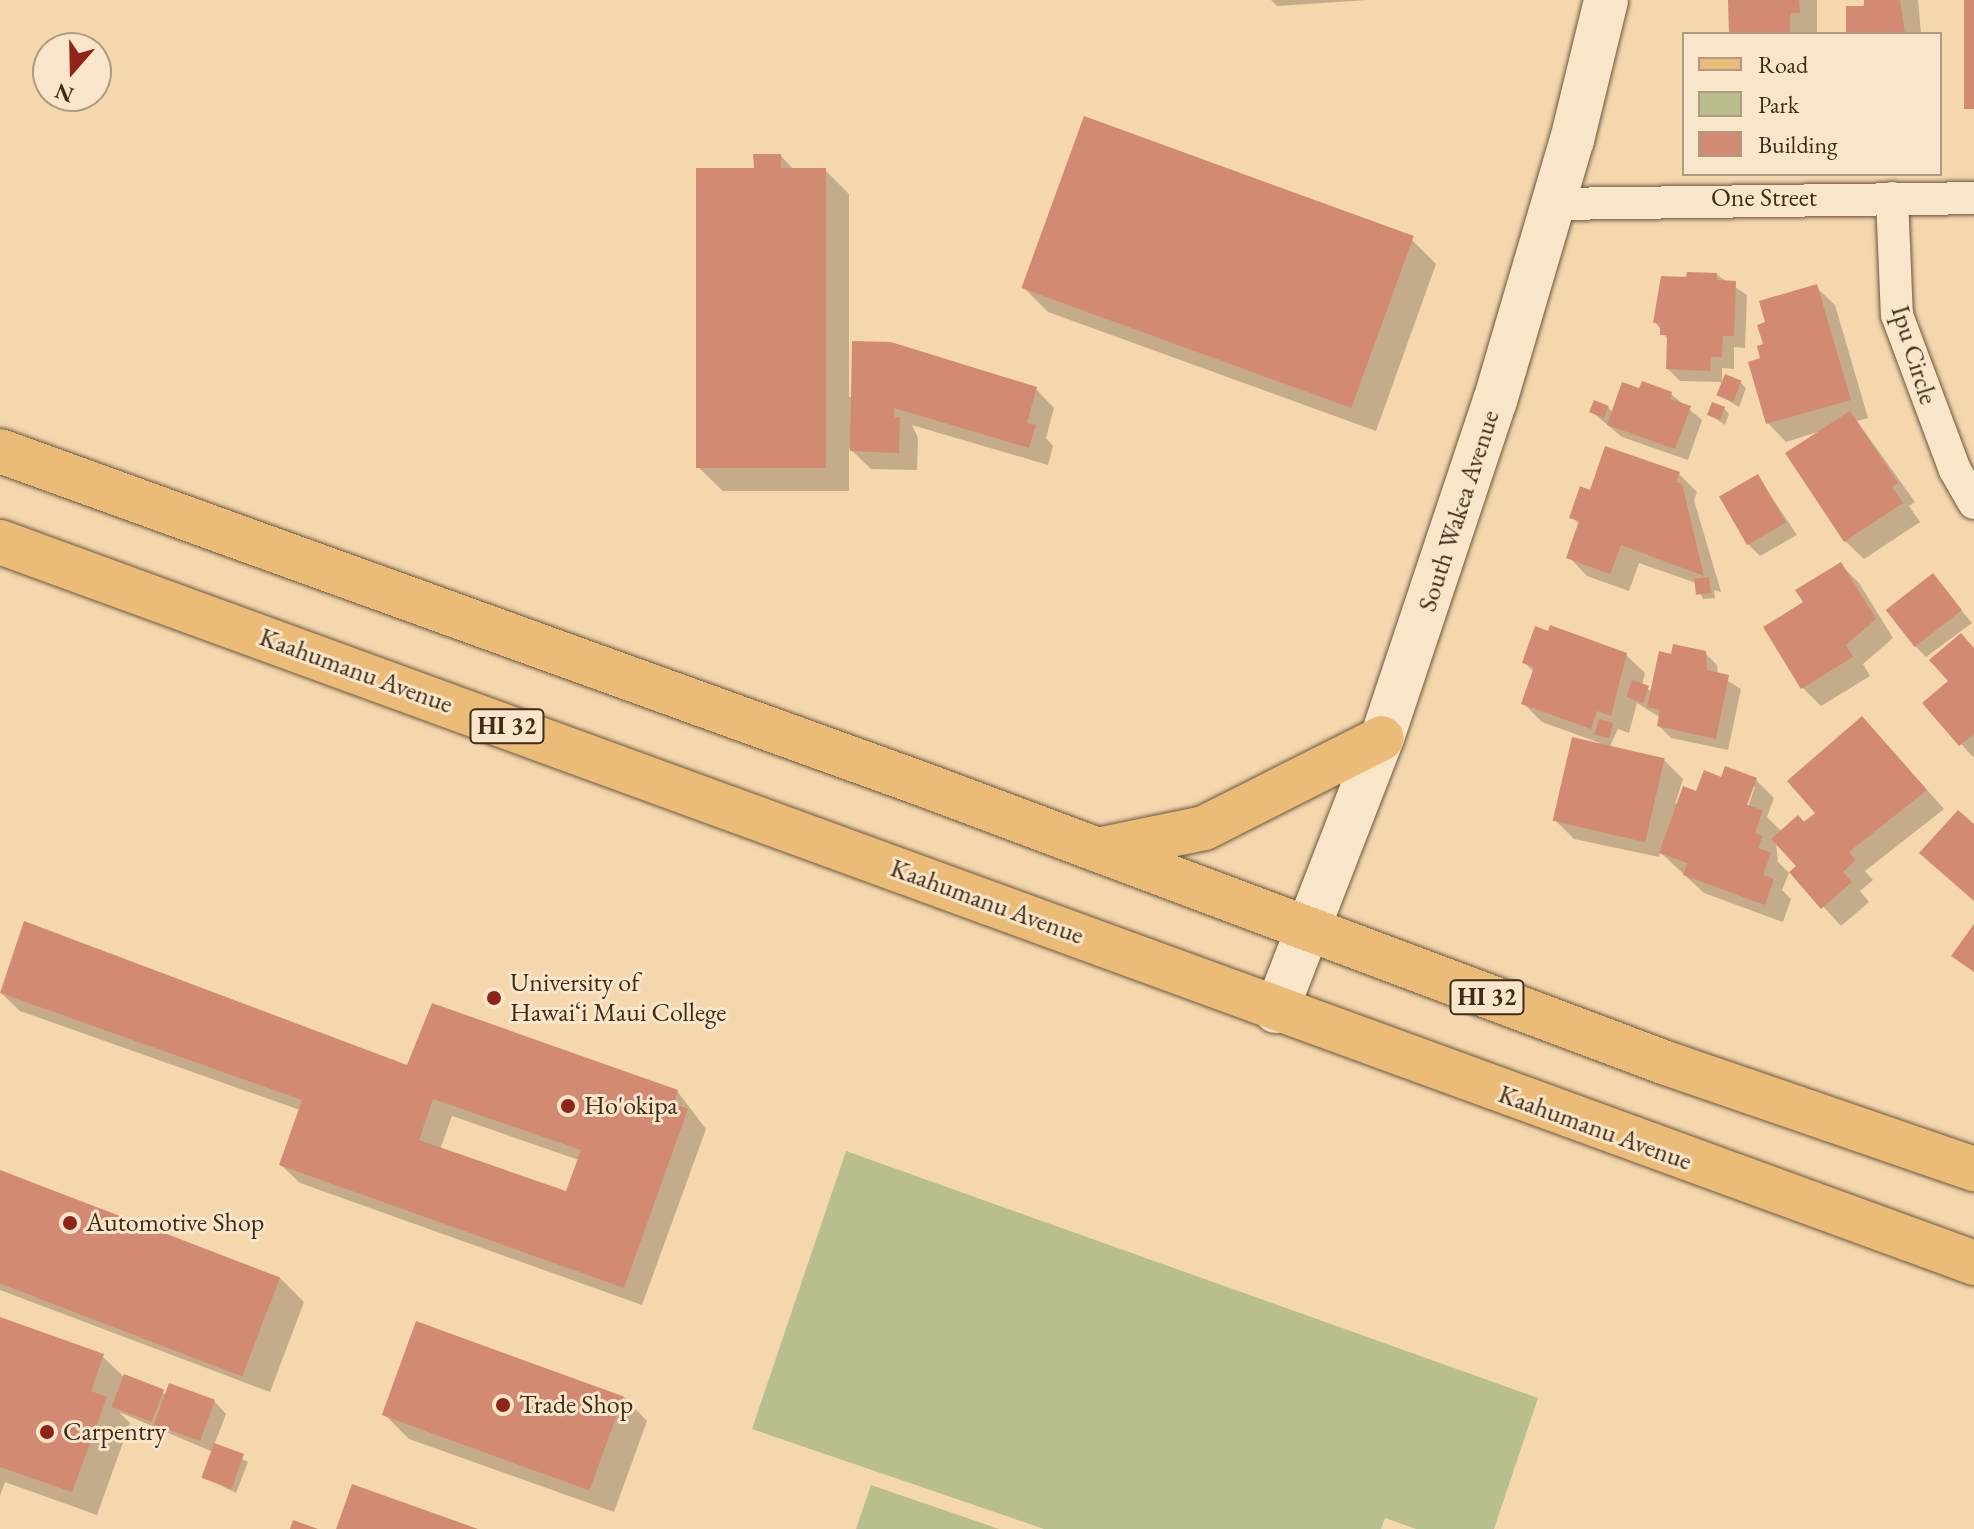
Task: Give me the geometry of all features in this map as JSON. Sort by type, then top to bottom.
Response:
[{"type":"main road","name":"HI 32","points":[[0,451],[1097,850],[1666,1063],[1974,1169]]},
{"type":"main road","name":"Kaahumanu Avenue","points":[[0,542],[1276,1011],[1974,1263]]},
{"type":"main road","points":[[1097,850],[1204,828],[1382,738]]},
{"type":"street","name":"South Wakea Avenue","points":[[1276,1011],[1382,738],[1495,401],[1554,204],[1606,0]]},
{"type":"street","name":"Ipu Circle","points":[[1892,198],[1897,315],[1955,470],[1974,503]]},
{"type":"street","name":"One Street","points":[[1554,204],[1974,198]]},
{"type":"green space","points":[[846,1151],[1538,1398],[1494,1529],[1416,1529],[1385,1518],[1381,1529],[1044,1529],[752,1429]]},
{"type":"green space","points":[[871,1485],[999,1529],[856,1529]]},
{"type":"building","points":[[1728,0],[1799,0],[1800,13],[1790,13],[1790,32],[1729,32]]},
{"type":"building","points":[[1864,0],[1900,0],[1905,32],[1846,32],[1846,6],[1864,6]]},
{"type":"building","points":[[1964,0],[1974,0],[1974,109],[1964,109]]},
{"type":"building","points":[[1084,116],[1414,236],[1351,408],[1021,288]]},
{"type":"building","points":[[753,154],[781,154],[781,168],[826,168],[826,468],[696,468],[696,168],[754,168]]},
{"type":"building","points":[[1687,272],[1717,273],[1717,280],[1736,281],[1734,336],[1723,336],[1722,357],[1711,357],[1710,371],[1666,369],[1667,335],[1660,335],[1660,323],[1653,323],[1661,276],[1686,277]]},
{"type":"building","points":[[1817,284],[1851,400],[1766,424],[1748,362],[1760,358],[1757,346],[1763,344],[1757,325],[1765,322],[1759,301]]},
{"type":"building","points":[[852,341],[891,342],[1037,387],[1027,423],[1036,425],[1029,448],[894,408],[894,418],[900,417],[899,453],[850,451]]},
{"type":"building","points":[[1725,374],[1742,381],[1733,402],[1716,395]]},
{"type":"building","points":[[1642,381],[1672,392],[1670,399],[1691,406],[1675,449],[1607,425],[1622,382],[1639,388]]},
{"type":"building","points":[[1594,400],[1609,406],[1604,418],[1589,412]]},
{"type":"building","points":[[1712,402],[1725,407],[1720,420],[1707,415]]},
{"type":"building","points":[[1850,411],[1898,483],[1892,487],[1903,503],[1844,542],[1785,453]]},
{"type":"building","points":[[1605,446],[1680,472],[1676,482],[1682,484],[1704,576],[1621,545],[1610,574],[1566,558],[1579,521],[1569,518],[1580,486],[1590,490]]},
{"type":"building","points":[[1758,474],[1786,522],[1747,545],[1719,496]]},
{"type":"building","points":[[1841,562],[1876,619],[1846,645],[1853,657],[1801,689],[1763,627],[1803,602],[1795,590]]},
{"type":"building","points":[[1933,573],[1962,610],[1915,647],[1886,610]]},
{"type":"building","points":[[1709,577],[1711,593],[1696,595],[1694,579]]},
{"type":"building","points":[[1550,625],[1627,653],[1611,716],[1597,711],[1591,729],[1521,704],[1534,667],[1522,663],[1535,626],[1548,631]]},
{"type":"building","points":[[1961,633],[1974,648],[1974,734],[1959,746],[1922,703],[1948,681],[1929,660]]},
{"type":"building","points":[[1673,644],[1706,651],[1707,670],[1729,675],[1716,739],[1657,726],[1660,710],[1647,707],[1659,651],[1671,654]]},
{"type":"building","points":[[1632,680],[1649,686],[1643,703],[1626,697]]},
{"type":"building","points":[[1862,716],[1927,790],[1849,852],[1856,860],[1843,872],[1852,882],[1821,909],[1789,872],[1796,866],[1771,839],[1798,815],[1804,822],[1815,813],[1787,781]]},
{"type":"building","points":[[1599,719],[1613,723],[1609,739],[1595,734]]},
{"type":"building","points":[[1572,737],[1665,758],[1645,842],[1553,821]]},
{"type":"building","points":[[1725,766],[1757,778],[1747,805],[1763,810],[1755,833],[1763,836],[1758,848],[1771,853],[1763,875],[1774,879],[1765,905],[1683,875],[1687,863],[1659,853],[1683,786],[1696,791],[1704,770],[1721,777]]},
{"type":"building","points":[[1958,810],[1974,824],[1974,901],[1919,853]]},
{"type":"building","name":"Ho'okipa","points":[[24,921],[407,1065],[432,1003],[678,1090],[674,1104],[688,1109],[624,1288],[279,1165],[302,1100],[0,993]],"holes":[[[433,1099],[581,1150],[566,1191],[419,1140]]]},
{"type":"building","points":[[1974,924],[1974,972],[1951,956]]},
{"type":"building","name":"Automotive Shop","points":[[0,1170],[280,1278],[242,1376],[0,1284]]},
{"type":"building","name":"Carpentry","points":[[0,1317],[104,1354],[91,1391],[107,1397],[72,1492],[0,1467]]},
{"type":"building","name":"Trade Shop","points":[[416,1321],[624,1397],[589,1491],[382,1415]]},
{"type":"building","points":[[124,1374],[164,1389],[152,1422],[111,1407]]},
{"type":"building","points":[[169,1383],[215,1400],[200,1441],[154,1424]]},
{"type":"building","points":[[214,1443],[244,1454],[231,1489],[201,1478]]},
{"type":"building","points":[[352,1484],[478,1529],[336,1529]]},
{"type":"building","points":[[293,1520],[318,1529],[290,1529]]},
{"type":"place","name":"University of Hawai‘i Maui College","points":[[494,998]]},
{"type":"place","name":"Ho'okipa","points":[[568,1106]]},
{"type":"place","name":"Automotive Shop","points":[[70,1223]]},
{"type":"place","name":"Trade Shop","points":[[503,1405]]},
{"type":"place","name":"Carpentry","points":[[47,1432]]}]
